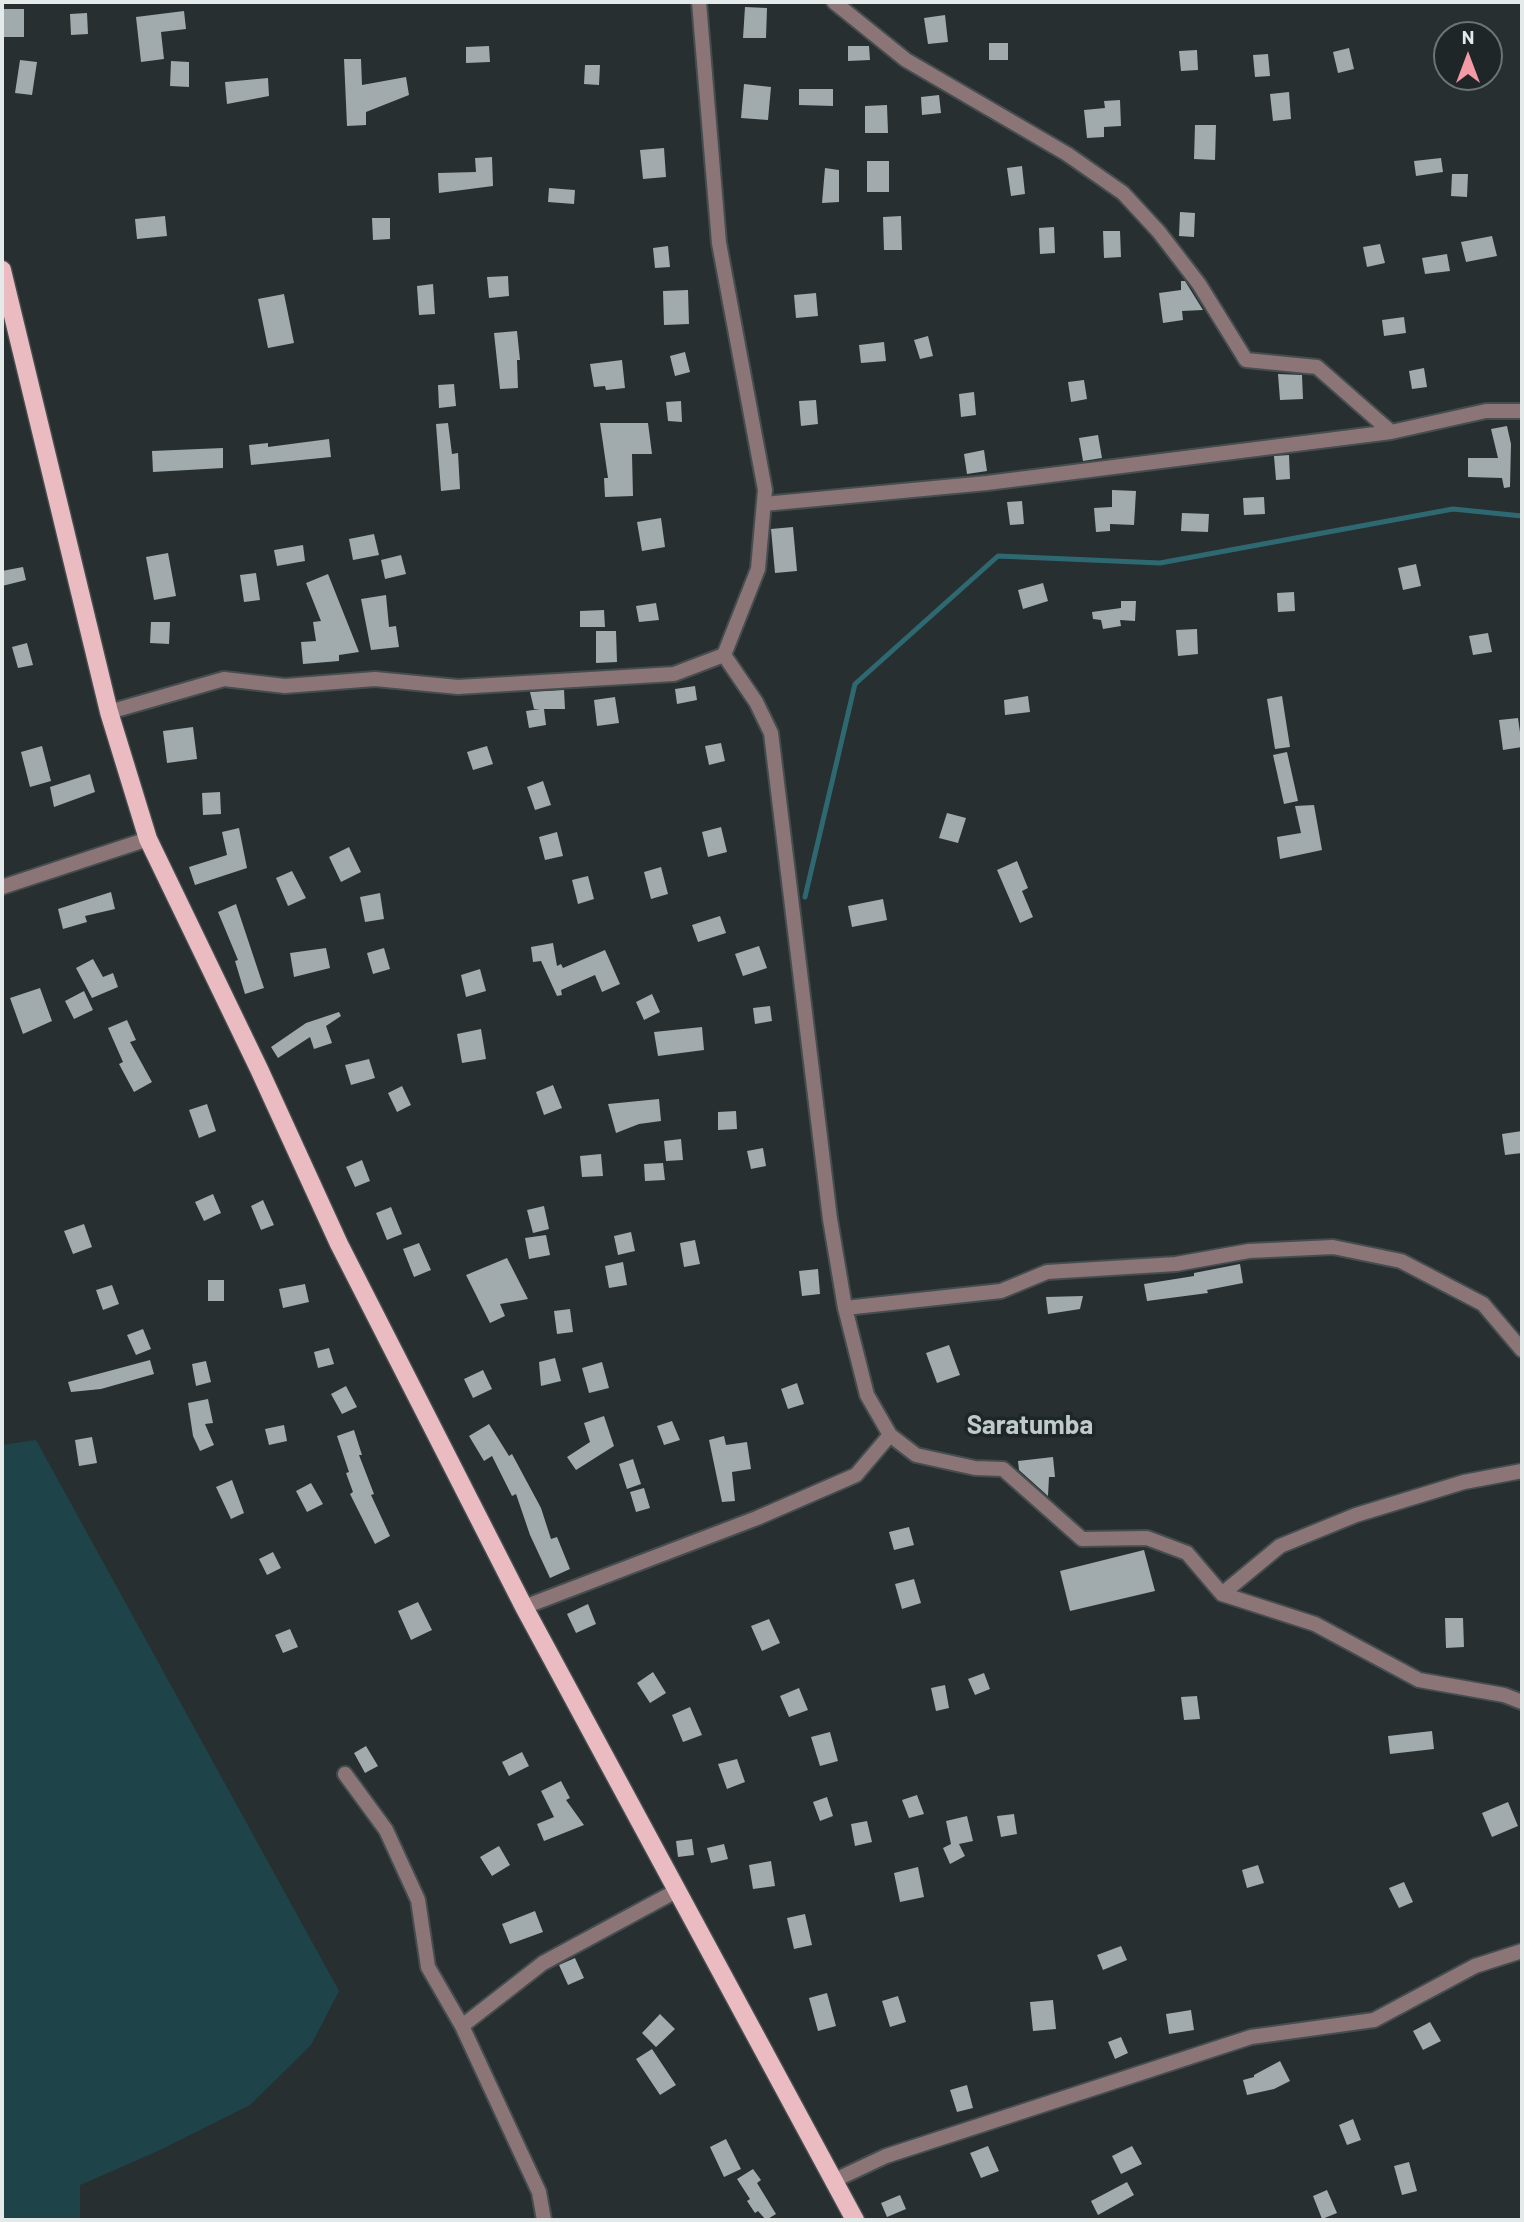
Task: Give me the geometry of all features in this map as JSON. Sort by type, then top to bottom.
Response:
[{"type":"main road","points":[[2,270],[109,712],[148,839],[259,1069],[338,1244],[524,1607],[855,2220]]},
{"type":"street","points":[[109,712],[224,679],[285,686],[375,679],[458,687],[674,674],[724,655],[758,569],[765,490],[719,243],[699,2]]},
{"type":"street","points":[[834,2],[906,60],[1067,154],[1123,193],[1159,232],[1199,284],[1246,360],[1317,367],[1391,432]]},
{"type":"street","points":[[764,504],[987,483],[1391,432],[1486,411],[1522,411]]},
{"type":"street","points":[[724,655],[756,702],[771,733],[830,1219],[845,1308],[867,1395],[890,1435],[916,1455],[975,1468],[1003,1469],[1082,1539],[1147,1538],[1186,1553],[1222,1594],[1315,1624],[1419,1680],[1504,1695],[1522,1702]]},
{"type":"street","points":[[2,887],[148,839]]},
{"type":"street","points":[[845,1308],[1001,1291],[1047,1272],[1176,1264],[1249,1251],[1333,1247],[1401,1261],[1483,1304],[1522,1350]]},
{"type":"street","points":[[524,1607],[757,1518],[856,1475],[890,1435]]},
{"type":"street","points":[[1222,1594],[1280,1546],[1330,1525],[1465,1482],[1522,1471]]},
{"type":"street","points":[[345,1774],[386,1830],[418,1900],[428,1967],[462,2025],[539,2192],[544,2220]]},
{"type":"street","points":[[462,2025],[543,1963],[678,1889]]},
{"type":"street","points":[[835,2180],[886,2156],[1251,2037],[1374,2020],[1475,1966],[1522,1951]]},
{"type":"shaded area","points":[[36,1440],[339,1991],[311,2045],[250,2105],[158,2151],[80,2185],[80,2220],[2,2220],[2,1445]]},
{"type":"building","points":[[745,7],[767,8],[766,38],[743,38]]},
{"type":"building","points":[[3,9],[24,9],[24,37],[3,37]]},
{"type":"building","points":[[184,11],[186,29],[161,32],[164,59],[141,62],[136,17]]},
{"type":"building","points":[[87,13],[88,34],[71,35],[70,14]]},
{"type":"building","points":[[945,15],[948,42],[928,44],[924,18]]},
{"type":"building","points":[[989,43],[1008,43],[1008,60],[989,60]]},
{"type":"building","points":[[489,46],[490,62],[466,63],[466,47]]},
{"type":"building","points":[[848,46],[869,46],[870,60],[848,61]]},
{"type":"building","points":[[1349,48],[1354,69],[1338,73],[1333,52]]},
{"type":"building","points":[[1197,50],[1198,70],[1181,71],[1179,51]]},
{"type":"building","points":[[1268,54],[1270,76],[1255,77],[1253,55]]},
{"type":"building","points":[[344,59],[361,59],[362,85],[406,77],[409,95],[366,112],[366,125],[347,126]]},
{"type":"building","points":[[20,60],[37,62],[32,95],[15,93]]},
{"type":"building","points":[[171,61],[189,62],[189,87],[170,86]]},
{"type":"building","points":[[585,65],[600,65],[599,85],[584,84]]},
{"type":"building","points":[[268,78],[269,96],[227,104],[225,82]]},
{"type":"building","points":[[744,84],[771,87],[768,120],[741,118]]},
{"type":"building","points":[[799,89],[833,89],[833,106],[799,105]]},
{"type":"building","points":[[1289,92],[1291,119],[1273,121],[1270,94]]},
{"type":"building","points":[[939,95],[941,113],[922,115],[921,97]]},
{"type":"building","points":[[1120,100],[1121,126],[1104,127],[1104,137],[1087,138],[1084,110],[1105,108],[1104,101]]},
{"type":"building","points":[[887,105],[888,133],[865,133],[865,106]]},
{"type":"building","points":[[1195,125],[1216,125],[1215,160],[1194,159]]},
{"type":"building","points":[[664,148],[666,177],[643,179],[640,150]]},
{"type":"building","points":[[492,157],[493,186],[439,193],[438,173],[476,172],[475,158]]},
{"type":"building","points":[[1441,158],[1443,172],[1416,176],[1414,161]]},
{"type":"building","points":[[867,161],[889,161],[889,192],[867,192]]},
{"type":"building","points":[[1022,166],[1025,194],[1011,196],[1007,168]]},
{"type":"building","points":[[825,168],[839,170],[839,202],[822,203]]},
{"type":"building","points":[[1452,174],[1468,174],[1467,197],[1451,196]]},
{"type":"building","points":[[549,188],[575,190],[574,204],[548,202]]},
{"type":"building","points":[[1180,212],[1195,213],[1194,237],[1179,236]]},
{"type":"building","points":[[165,216],[167,236],[137,239],[135,219]]},
{"type":"building","points":[[901,216],[902,250],[884,250],[883,217]]},
{"type":"building","points":[[372,218],[390,218],[390,239],[373,240]]},
{"type":"building","points":[[1054,227],[1055,253],[1040,254],[1039,228]]},
{"type":"building","points":[[1103,231],[1120,231],[1121,257],[1104,258]]},
{"type":"building","points":[[1492,236],[1497,256],[1466,262],[1461,242]]},
{"type":"building","points":[[1380,244],[1385,263],[1367,267],[1363,247]]},
{"type":"building","points":[[668,246],[670,267],[655,268],[653,248]]},
{"type":"building","points":[[1447,254],[1450,271],[1425,274],[1422,258]]},
{"type":"building","points":[[508,276],[509,296],[489,298],[487,277]]},
{"type":"building","points":[[1181,281],[1185,281],[1203,310],[1182,311],[1183,320],[1163,323],[1159,293],[1181,290]]},
{"type":"building","points":[[433,284],[435,314],[419,315],[417,286]]},
{"type":"building","points":[[688,290],[689,324],[664,325],[663,291]]},
{"type":"building","points":[[816,293],[818,316],[796,318],[794,295]]},
{"type":"building","points":[[284,294],[294,343],[268,348],[258,299]]},
{"type":"building","points":[[1404,317],[1406,333],[1384,336],[1382,320]]},
{"type":"building","points":[[517,331],[520,360],[517,360],[518,388],[500,389],[494,333]]},
{"type":"building","points":[[928,336],[933,356],[920,359],[914,340]]},
{"type":"building","points":[[884,342],[886,361],[861,363],[859,345]]},
{"type":"building","points":[[685,352],[690,372],[675,376],[670,356]]},
{"type":"building","points":[[622,360],[625,388],[606,390],[605,386],[594,387],[590,364]]},
{"type":"building","points":[[1424,368],[1427,387],[1412,389],[1409,371]]},
{"type":"building","points":[[1278,374],[1302,375],[1303,399],[1280,400]]},
{"type":"building","points":[[1084,380],[1087,399],[1071,402],[1068,382]]},
{"type":"building","points":[[454,384],[456,406],[439,408],[438,385]]},
{"type":"building","points":[[974,392],[976,415],[961,417],[959,394]]},
{"type":"building","points":[[816,400],[818,424],[801,426],[799,401]]},
{"type":"building","points":[[681,401],[682,422],[668,421],[666,402]]},
{"type":"building","points":[[448,423],[452,454],[458,453],[460,489],[441,491],[436,424]]},
{"type":"building","points":[[600,423],[648,423],[652,454],[632,454],[633,496],[605,497],[604,478],[608,478]]},
{"type":"building","points":[[1507,426],[1511,444],[1510,487],[1504,488],[1502,478],[1468,477],[1468,458],[1498,458],[1491,429]]},
{"type":"building","points":[[1098,435],[1102,458],[1083,461],[1079,438]]},
{"type":"building","points":[[329,439],[331,457],[251,465],[249,445],[268,443],[268,447]]},
{"type":"building","points":[[223,448],[223,468],[153,472],[152,451]]},
{"type":"building","points":[[984,450],[987,471],[967,474],[964,454]]},
{"type":"building","points":[[1289,455],[1290,479],[1276,480],[1274,456]]},
{"type":"building","points":[[1112,490],[1136,491],[1134,525],[1110,524],[1110,531],[1096,532],[1094,508],[1112,507]]},
{"type":"building","points":[[1264,497],[1265,514],[1244,515],[1243,498]]},
{"type":"building","points":[[1022,501],[1024,524],[1010,525],[1007,502]]},
{"type":"building","points":[[1182,513],[1209,514],[1208,532],[1181,531]]},
{"type":"building","points":[[661,518],[665,547],[642,551],[637,522]]},
{"type":"building","points":[[793,527],[797,571],[775,573],[771,529]]},
{"type":"building","points":[[374,534],[379,555],[353,560],[349,539]]},
{"type":"building","points":[[303,545],[305,561],[277,566],[274,550]]},
{"type":"building","points":[[168,553],[176,596],[154,600],[146,557]]},
{"type":"building","points":[[401,555],[406,574],[385,579],[381,560]]},
{"type":"building","points":[[1416,564],[1421,586],[1403,590],[1398,568]]},
{"type":"building","points":[[23,567],[26,580],[2,586],[2,571]]},
{"type":"building","points":[[256,573],[260,600],[244,602],[240,575]]},
{"type":"building","points":[[328,574],[359,652],[339,655],[339,661],[303,664],[301,642],[316,641],[313,622],[321,621],[306,583]]},
{"type":"building","points":[[1043,583],[1048,601],[1023,609],[1018,590]]},
{"type":"building","points":[[1294,592],[1295,611],[1278,612],[1277,593]]},
{"type":"building","points":[[386,595],[389,627],[396,626],[399,647],[371,650],[361,599]]},
{"type":"building","points":[[1121,601],[1136,601],[1135,621],[1120,620],[1121,626],[1103,629],[1101,620],[1093,619],[1092,612],[1121,608]]},
{"type":"building","points":[[656,603],[659,620],[639,622],[636,606]]},
{"type":"building","points":[[604,610],[605,627],[580,627],[580,611]]},
{"type":"building","points":[[151,622],[170,622],[169,644],[150,643]]},
{"type":"building","points":[[1197,629],[1198,654],[1178,656],[1176,630]]},
{"type":"building","points":[[596,631],[616,631],[617,662],[596,663]]},
{"type":"building","points":[[1488,633],[1492,652],[1473,655],[1469,636]]},
{"type":"building","points":[[27,643],[33,665],[18,668],[12,647]]},
{"type":"building","points":[[695,686],[697,700],[677,704],[675,689]]},
{"type":"building","points":[[564,690],[565,709],[544,709],[546,725],[529,728],[526,711],[540,709],[534,709],[530,692]]},
{"type":"building","points":[[1028,696],[1030,712],[1005,715],[1004,700]]},
{"type":"building","points":[[1282,696],[1290,747],[1275,749],[1267,699]]},
{"type":"building","points":[[615,697],[619,723],[597,726],[594,700]]},
{"type":"building","points":[[1518,718],[1522,747],[1503,750],[1499,720]]},
{"type":"building","points":[[193,727],[197,759],[167,763],[163,731]]},
{"type":"building","points":[[721,743],[725,761],[709,765],[705,746]]},
{"type":"building","points":[[42,746],[51,781],[30,787],[21,752]]},
{"type":"building","points":[[487,746],[493,764],[473,770],[467,752]]},
{"type":"building","points":[[1287,752],[1298,801],[1284,804],[1273,755]]},
{"type":"building","points":[[90,774],[95,792],[54,807],[50,787]]},
{"type":"building","points":[[543,781],[551,805],[535,810],[527,787]]},
{"type":"building","points":[[220,792],[221,814],[203,815],[202,793]]},
{"type":"building","points":[[1314,805],[1322,850],[1280,859],[1277,837],[1301,833],[1295,806]]},
{"type":"building","points":[[947,813],[966,818],[958,843],[939,838]]},
{"type":"building","points":[[721,827],[727,852],[708,857],[702,832]]},
{"type":"building","points":[[239,828],[247,868],[195,885],[189,867],[227,855],[222,832]]},
{"type":"building","points":[[557,832],[563,856],[545,860],[539,837]]},
{"type":"building","points":[[349,847],[361,872],[341,882],[329,857]]},
{"type":"building","points":[[1017,861],[1028,888],[1022,891],[1033,917],[1020,923],[997,870]]},
{"type":"building","points":[[661,867],[668,894],[651,899],[644,872]]},
{"type":"building","points":[[292,871],[306,898],[288,906],[276,878]]},
{"type":"building","points":[[588,876],[594,899],[578,904],[572,880]]},
{"type":"building","points":[[111,892],[115,909],[85,916],[87,922],[63,929],[58,909]]},
{"type":"building","points":[[380,893],[384,919],[365,922],[360,897]]},
{"type":"building","points":[[883,899],[887,920],[852,927],[848,906]]},
{"type":"building","points":[[236,904],[264,988],[245,994],[235,961],[238,960],[218,912]]},
{"type":"building","points":[[720,916],[726,933],[698,942],[692,925]]},
{"type":"building","points":[[553,943],[557,966],[561,964],[563,968],[605,950],[620,984],[602,992],[595,975],[561,990],[562,995],[557,996],[541,961],[533,962],[531,947]]},
{"type":"building","points":[[759,946],[767,968],[743,976],[735,954]]},
{"type":"building","points":[[326,948],[330,968],[294,977],[290,953]]},
{"type":"building","points":[[384,948],[390,969],[373,974],[367,953]]},
{"type":"building","points":[[93,959],[103,977],[113,973],[118,987],[92,998],[76,968]]},
{"type":"building","points":[[480,969],[486,991],[466,997],[461,975]]},
{"type":"building","points":[[40,988],[52,1021],[23,1034],[10,998]]},
{"type":"building","points":[[84,991],[93,1010],[74,1019],[65,1001]]},
{"type":"building","points":[[652,994],[660,1012],[644,1020],[636,1002]]},
{"type":"building","points":[[770,1006],[772,1021],[755,1024],[753,1008]]},
{"type":"building","points":[[339,1012],[341,1016],[326,1026],[332,1043],[314,1049],[310,1037],[278,1058],[271,1047],[306,1023]]},
{"type":"building","points":[[127,1020],[136,1040],[130,1042],[152,1082],[134,1092],[119,1064],[123,1062],[108,1028]]},
{"type":"building","points":[[702,1027],[704,1050],[658,1056],[654,1032]]},
{"type":"building","points":[[481,1029],[486,1059],[462,1063],[457,1034]]},
{"type":"building","points":[[369,1059],[375,1078],[351,1085],[345,1065]]},
{"type":"building","points":[[553,1085],[562,1108],[544,1115],[536,1092]]},
{"type":"building","points":[[402,1086],[411,1105],[397,1112],[388,1093]]},
{"type":"building","points":[[659,1099],[661,1121],[639,1124],[616,1133],[608,1104]]},
{"type":"building","points":[[207,1104],[216,1131],[199,1138],[189,1110]]},
{"type":"building","points":[[736,1111],[737,1129],[718,1130],[718,1112]]},
{"type":"building","points":[[1522,1131],[1522,1153],[1505,1155],[1502,1134]]},
{"type":"building","points":[[681,1139],[683,1160],[666,1161],[664,1141]]},
{"type":"building","points":[[763,1148],[766,1166],[751,1169],[747,1151]]},
{"type":"building","points":[[601,1154],[603,1176],[582,1177],[580,1156]]},
{"type":"building","points":[[362,1160],[370,1181],[355,1187],[346,1167]]},
{"type":"building","points":[[663,1163],[665,1180],[645,1181],[644,1164]]},
{"type":"building","points":[[213,1194],[221,1213],[204,1221],[195,1202]]},
{"type":"building","points":[[263,1200],[274,1225],[261,1230],[251,1206]]},
{"type":"building","points":[[544,1206],[549,1229],[533,1233],[527,1210]]},
{"type":"building","points":[[391,1207],[402,1234],[387,1240],[376,1213]]},
{"type":"building","points":[[84,1224],[92,1247],[73,1254],[64,1231]]},
{"type":"building","points":[[631,1232],[635,1251],[618,1255],[614,1236]]},
{"type":"building","points":[[546,1235],[550,1255],[529,1259],[525,1238]]},
{"type":"building","points":[[695,1240],[700,1264],[684,1267],[680,1243]]},
{"type":"building","points":[[419,1243],[431,1270],[414,1277],[403,1249]]},
{"type":"building","points":[[507,1258],[528,1299],[500,1304],[505,1316],[490,1323],[466,1275]]},
{"type":"building","points":[[623,1262],[627,1285],[609,1288],[605,1266]]},
{"type":"building","points":[[1240,1264],[1243,1283],[1207,1290],[1208,1293],[1147,1301],[1144,1284],[1194,1276],[1194,1273]]},
{"type":"building","points":[[818,1269],[820,1294],[802,1296],[799,1271]]},
{"type":"building","points":[[208,1280],[224,1280],[224,1301],[208,1301]]},
{"type":"building","points":[[305,1284],[309,1302],[283,1308],[279,1289]]},
{"type":"building","points":[[112,1285],[119,1304],[103,1310],[96,1290]]},
{"type":"building","points":[[1083,1296],[1080,1309],[1048,1314],[1046,1297]]},
{"type":"building","points":[[570,1309],[573,1332],[557,1334],[554,1311]]},
{"type":"building","points":[[143,1329],[151,1349],[136,1355],[127,1335]]},
{"type":"building","points":[[949,1345],[960,1375],[937,1383],[926,1353]]},
{"type":"building","points":[[329,1348],[334,1364],[318,1368],[314,1352]]},
{"type":"building","points":[[555,1358],[561,1381],[541,1386],[539,1362]]},
{"type":"building","points":[[150,1360],[154,1374],[101,1389],[71,1392],[68,1382]]},
{"type":"building","points":[[206,1361],[211,1382],[196,1386],[192,1364]]},
{"type":"building","points":[[602,1362],[609,1388],[589,1393],[582,1368]]},
{"type":"building","points":[[483,1370],[492,1389],[473,1398],[464,1379]]},
{"type":"building","points":[[797,1383],[804,1404],[788,1409],[781,1389]]},
{"type":"building","points":[[346,1386],[357,1407],[342,1414],[331,1394]]},
{"type":"building","points":[[208,1399],[213,1423],[205,1424],[214,1445],[200,1451],[193,1436],[188,1403]]},
{"type":"building","points":[[604,1416],[614,1446],[576,1470],[567,1457],[590,1442],[584,1423]]},
{"type":"building","points":[[672,1421],[680,1440],[664,1445],[657,1426]]},
{"type":"building","points":[[489,1424],[509,1456],[512,1454],[541,1508],[551,1539],[557,1537],[570,1569],[550,1578],[530,1535],[516,1494],[512,1496],[492,1456],[484,1461],[469,1436]]},
{"type":"building","points":[[284,1425],[287,1441],[269,1445],[265,1429]]},
{"type":"building","points":[[354,1430],[362,1455],[359,1455],[374,1494],[371,1495],[390,1536],[375,1544],[350,1494],[353,1492],[346,1473],[349,1472],[337,1436]]},
{"type":"building","points":[[724,1436],[726,1445],[747,1442],[751,1469],[732,1472],[735,1501],[722,1502],[709,1440]]},
{"type":"building","points":[[92,1437],[97,1463],[79,1466],[75,1440]]},
{"type":"building","points":[[1053,1457],[1055,1477],[1049,1477],[1048,1496],[1019,1470],[1018,1461]]},
{"type":"building","points":[[633,1459],[641,1484],[627,1489],[619,1464]]},
{"type":"building","points":[[232,1480],[244,1513],[231,1519],[216,1487]]},
{"type":"building","points":[[311,1483],[323,1504],[307,1512],[296,1491]]},
{"type":"building","points":[[644,1488],[650,1508],[636,1512],[630,1492]]},
{"type":"building","points":[[909,1527],[914,1545],[894,1550],[889,1532]]},
{"type":"building","points":[[1144,1550],[1155,1591],[1070,1611],[1060,1571]]},
{"type":"building","points":[[273,1552],[281,1568],[267,1575],[259,1559]]},
{"type":"building","points":[[914,1579],[921,1603],[902,1609],[895,1584]]},
{"type":"building","points":[[418,1602],[432,1630],[411,1640],[398,1611]]},
{"type":"building","points":[[588,1604],[596,1624],[576,1633],[567,1614]]},
{"type":"building","points":[[1445,1618],[1463,1618],[1464,1647],[1446,1648]]},
{"type":"building","points":[[769,1619],[780,1643],[762,1651],[751,1626]]},
{"type":"building","points":[[290,1629],[298,1647],[283,1653],[275,1635]]},
{"type":"building","points":[[653,1672],[666,1693],[650,1703],[637,1683]]},
{"type":"building","points":[[984,1673],[990,1689],[975,1695],[968,1679]]},
{"type":"building","points":[[945,1685],[949,1708],[936,1711],[931,1688]]},
{"type":"building","points":[[799,1688],[808,1710],[789,1717],[780,1696]]},
{"type":"building","points":[[1197,1696],[1200,1719],[1184,1720],[1181,1697]]},
{"type":"building","points":[[690,1707],[702,1735],[683,1742],[672,1715]]},
{"type":"building","points":[[1432,1731],[1434,1749],[1390,1754],[1388,1736]]},
{"type":"building","points":[[830,1732],[838,1761],[820,1766],[811,1737]]},
{"type":"building","points":[[366,1746],[378,1766],[365,1773],[354,1753]]},
{"type":"building","points":[[522,1752],[529,1766],[509,1776],[502,1762]]},
{"type":"building","points":[[737,1759],[745,1782],[727,1789],[718,1764]]},
{"type":"building","points":[[561,1781],[570,1798],[566,1800],[584,1825],[544,1841],[537,1824],[554,1817],[541,1791]]},
{"type":"building","points":[[917,1795],[924,1814],[909,1818],[902,1800]]},
{"type":"building","points":[[827,1797],[833,1816],[820,1821],[813,1802]]},
{"type":"building","points":[[1508,1802],[1518,1826],[1492,1837],[1482,1813]]},
{"type":"building","points":[[1014,1814],[1017,1834],[1001,1837],[997,1816]]},
{"type":"building","points":[[967,1816],[973,1841],[959,1844],[965,1856],[950,1864],[943,1848],[951,1844],[946,1821]]},
{"type":"building","points":[[867,1821],[872,1842],[855,1846],[851,1824]]},
{"type":"building","points":[[692,1839],[694,1855],[678,1857],[676,1841]]},
{"type":"building","points":[[724,1844],[728,1859],[711,1863],[707,1848]]},
{"type":"building","points":[[499,1846],[510,1865],[492,1876],[480,1857]]},
{"type":"building","points":[[771,1861],[775,1886],[753,1889],[749,1865]]},
{"type":"building","points":[[1258,1865],[1264,1883],[1247,1888],[1242,1870]]},
{"type":"building","points":[[918,1867],[924,1897],[900,1902],[894,1873]]},
{"type":"building","points":[[1404,1882],[1413,1902],[1399,1908],[1389,1888]]},
{"type":"building","points":[[535,1911],[543,1932],[510,1944],[502,1924]]},
{"type":"building","points":[[805,1914],[812,1945],[794,1949],[787,1918]]},
{"type":"building","points":[[1121,1946],[1127,1960],[1103,1970],[1097,1955]]},
{"type":"building","points":[[575,1958],[584,1978],[568,1985],[559,1965]]},
{"type":"building","points":[[827,1993],[836,2026],[818,2031],[809,1998]]},
{"type":"building","points":[[898,1996],[906,2022],[890,2027],[882,2001]]},
{"type":"building","points":[[1053,2000],[1056,2029],[1033,2031],[1030,2002]]},
{"type":"building","points":[[1191,2010],[1194,2030],[1169,2034],[1166,2014]]},
{"type":"building","points":[[660,2014],[675,2029],[656,2047],[642,2033]]},
{"type":"building","points":[[1430,2022],[1441,2041],[1423,2050],[1413,2031]]},
{"type":"building","points":[[1121,2037],[1128,2053],[1115,2059],[1108,2042]]},
{"type":"building","points":[[652,2049],[676,2085],[660,2095],[636,2059]]},
{"type":"building","points":[[1280,2061],[1290,2081],[1274,2089],[1247,2095],[1243,2080],[1254,2077]]},
{"type":"building","points":[[967,2085],[973,2108],[957,2112],[950,2090]]},
{"type":"building","points":[[1353,2119],[1361,2140],[1347,2145],[1339,2125]]},
{"type":"building","points":[[726,2139],[741,2169],[724,2177],[710,2147]]},
{"type":"building","points":[[988,2146],[999,2171],[981,2178],[970,2153]]},
{"type":"building","points":[[1132,2146],[1142,2164],[1121,2174],[1112,2156]]},
{"type":"building","points":[[1409,2162],[1417,2191],[1402,2195],[1394,2166]]},
{"type":"building","points":[[753,2169],[761,2180],[757,2183],[776,2214],[766,2220],[758,2211],[755,2213],[747,2201],[750,2199],[737,2179]]},
{"type":"building","points":[[1127,2182],[1134,2195],[1098,2215],[1091,2201]]},
{"type":"building","points":[[1327,2190],[1337,2213],[1322,2219],[1313,2196]]},
{"type":"building","points":[[900,2195],[906,2209],[887,2217],[881,2203]]},
{"type":"waterway","points":[[805,897],[855,684],[998,556],[1160,563],[1453,509],[1522,516]]},
{"type":"district","name":"Saratumba","points":[[1030,1425]]}]
